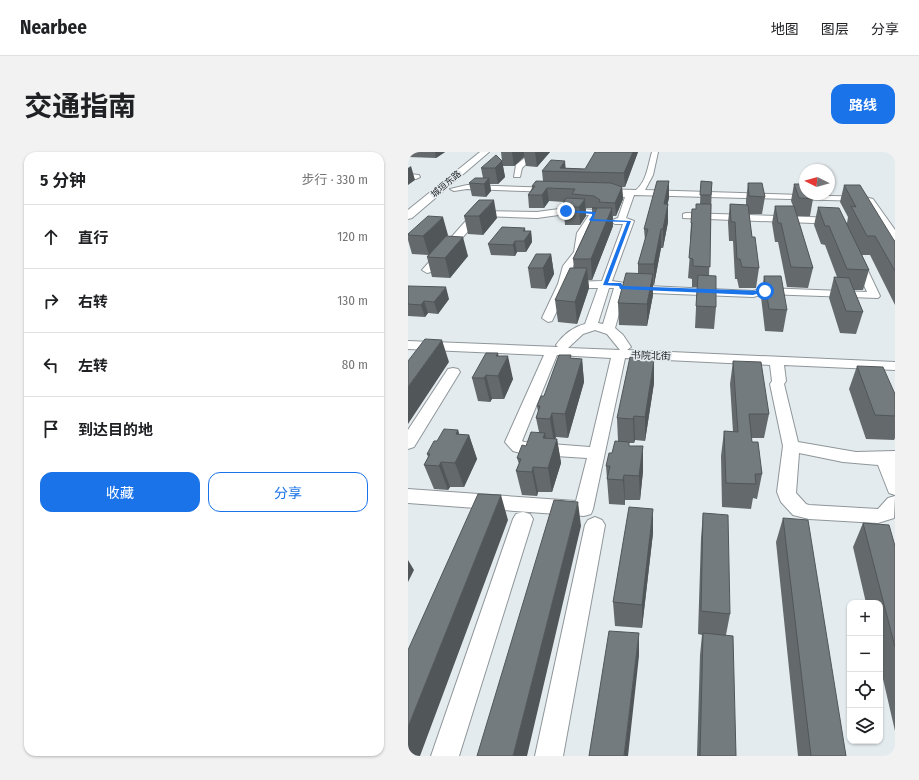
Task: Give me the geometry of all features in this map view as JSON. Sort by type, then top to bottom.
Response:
[{"type":"main road","name":"城垣东路","points":[[408,204],[474,152]]},
{"type":"main road","name":"城垣东路","points":[[408,216],[485,152]]},
{"type":"street","points":[[517,175],[519,167],[536,152]]},
{"type":"street","points":[[636,192],[643,189],[647,182],[655,152]]},
{"type":"street","points":[[441,189],[467,187],[565,191]]},
{"type":"street","points":[[622,218],[630,195],[589,192],[865,199],[870,201],[895,237]]},
{"type":"street","points":[[427,270],[475,216],[480,213],[537,215],[558,212],[595,213],[582,233],[579,252],[568,266],[564,278],[564,284],[548,318]]},
{"type":"street","points":[[686,216],[839,221],[843,228]]},
{"type":"street","points":[[590,327],[629,221],[591,220]]},
{"type":"street","points":[[620,288],[753,294],[765,291],[874,296],[852,248]]},
{"type":"street","points":[[564,284],[621,285],[608,328]]},
{"type":"street","points":[[408,496],[584,509],[622,351],[620,339],[608,328],[584,327],[573,333],[557,348],[513,442],[519,447],[524,448],[597,453]]},
{"type":"street","name":"书院北街","points":[[408,338],[622,351],[895,359]]},
{"type":"street","name":"书院北街","points":[[408,345],[557,348]]},
{"type":"street","name":"书院北街","points":[[622,351],[776,361],[895,366]]},
{"type":"street","points":[[776,361],[779,381],[777,384],[791,446],[786,492],[788,497],[800,510],[809,512],[878,516],[887,513],[895,503]]},
{"type":"street","points":[[408,443],[453,372]]},
{"type":"street","points":[[791,446],[862,458],[890,458],[895,488]]},
{"type":"street","points":[[446,756],[524,519]]},
{"type":"street","points":[[549,756],[595,525]]},
{"type":"building","points":[[595,152],[633,152],[624,173],[542,171],[551,160],[565,161],[560,168],[585,169]]},
{"type":"building","points":[[496,155],[502,161],[495,168],[481,168]]},
{"type":"building","points":[[475,178],[489,178],[484,184],[469,183]]},
{"type":"building","points":[[536,181],[611,183],[622,187],[615,203],[599,202],[600,200],[594,196],[572,194],[575,189],[547,188],[542,195],[528,195],[535,186],[532,186]]},
{"type":"building","points":[[657,181],[669,181],[664,204],[668,204],[663,229],[661,229],[654,264],[638,264],[648,229],[644,229]]},
{"type":"building","points":[[701,181],[712,182],[711,195],[700,195]]},
{"type":"building","points":[[748,183],[762,183],[765,197],[749,196]]},
{"type":"building","points":[[794,184],[799,184],[799,198]]},
{"type":"building","points":[[844,185],[860,185],[895,242],[895,271],[875,236],[867,236],[851,206],[856,207]]},
{"type":"building","points":[[566,198],[585,199],[579,207],[563,207]]},
{"type":"building","points":[[479,200],[494,200],[479,216],[464,216]]},
{"type":"building","points":[[696,204],[711,204],[710,267],[693,266],[693,259],[689,258],[692,209],[696,209]]},
{"type":"building","points":[[730,204],[748,205],[752,237],[755,237],[759,268],[742,267],[740,259],[737,259],[735,222],[731,222]]},
{"type":"building","points":[[775,206],[794,206],[813,268],[791,267],[781,223],[778,223]]},
{"type":"building","points":[[818,207],[839,208],[869,270],[847,269],[829,226],[825,226]]},
{"type":"building","points":[[597,208],[612,208],[591,259],[573,259]]},
{"type":"building","points":[[428,216],[443,217],[423,236],[408,235],[408,234]]},
{"type":"building","points":[[502,227],[525,228],[523,231],[531,231],[524,241],[515,241],[513,245],[488,244]]},
{"type":"building","points":[[446,236],[463,237],[445,258],[427,257]]},
{"type":"building","points":[[536,254],[551,254],[543,268],[528,268]]},
{"type":"building","points":[[570,268],[587,268],[575,302],[555,300]]},
{"type":"building","points":[[626,273],[653,274],[647,304],[618,303]]},
{"type":"building","points":[[698,275],[716,276],[716,307],[696,306]]},
{"type":"building","points":[[764,276],[781,276],[787,310],[769,309]]},
{"type":"building","points":[[834,277],[849,278],[863,312],[846,311]]},
{"type":"building","points":[[408,286],[446,287],[434,302],[424,301],[421,305],[408,304]]},
{"type":"building","points":[[425,339],[442,340],[408,387],[408,361]]},
{"type":"building","points":[[486,353],[498,353],[496,356],[508,356],[498,376],[486,375],[484,378],[472,378]]},
{"type":"building","points":[[559,355],[571,355],[570,358],[582,359],[565,414],[552,413],[550,419],[536,418],[540,406],[537,406],[541,396],[544,396]]},
{"type":"building","points":[[630,357],[654,360],[645,417],[634,416],[633,419],[617,418]]},
{"type":"building","points":[[733,361],[761,362],[769,414],[749,414],[752,442],[758,442],[762,474],[755,474],[756,484],[726,483],[724,431],[738,432]]},
{"type":"building","points":[[857,366],[883,367],[895,394],[895,416],[875,415]]},
{"type":"building","points":[[444,429],[458,430],[456,434],[469,435],[455,463],[441,462],[439,466],[424,465],[430,454],[427,454],[434,441],[437,441]]},
{"type":"building","points":[[531,432],[545,433],[543,438],[557,439],[548,468],[533,467],[532,472],[516,471],[521,459],[517,458],[522,445],[526,446]]},
{"type":"building","points":[[615,441],[629,442],[629,446],[643,446],[639,476],[624,475],[623,480],[607,479],[610,466],[606,466],[609,453],[612,453]]},
{"type":"building","points":[[478,494],[501,495],[408,727],[408,650]]},
{"type":"building","points":[[554,500],[578,502],[513,756],[477,756]]},
{"type":"building","points":[[629,507],[653,509],[642,605],[613,602]]},
{"type":"building","points":[[703,513],[728,515],[730,614],[701,611]]},
{"type":"building","points":[[783,518],[808,520],[846,756],[811,756]]},
{"type":"building","points":[[863,523],[889,525],[895,546],[895,647]]},
{"type":"building","points":[[609,631],[639,633],[624,756],[589,756]]},
{"type":"building","points":[[703,633],[733,636],[736,756],[700,756]]},
{"type":"route","points":[[566,211],[595,213],[596,214],[591,220],[629,221],[609,278],[605,284],[621,285],[620,288],[753,294],[765,291]]}]
